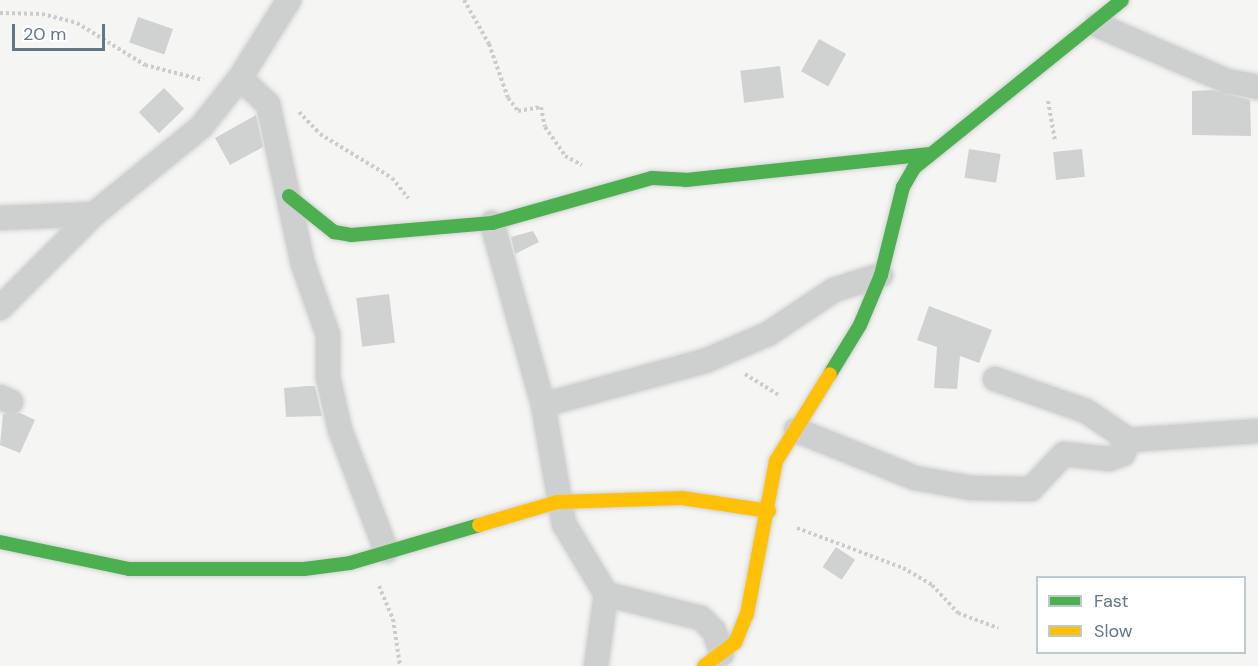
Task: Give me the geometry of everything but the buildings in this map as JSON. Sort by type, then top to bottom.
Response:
[{"type":"street","points":[[0,308],[94,214],[179,149],[240,78],[290,0]]},
{"type":"street","points":[[713,660],[735,643],[754,596],[776,461],[860,325],[881,275],[903,187],[927,154],[1097,25],[1122,0]]},
{"type":"street","points":[[1097,25],[1227,81],[1258,87]]},
{"type":"street","points":[[240,78],[268,104],[303,264],[328,334],[328,377],[340,430],[380,552]]},
{"type":"street","points":[[289,196],[334,232],[351,235],[441,225],[492,223],[619,184],[927,154]]},
{"type":"street","points":[[0,218],[94,214]]},
{"type":"street","points":[[492,223],[504,251],[543,405],[557,502],[564,524],[606,594],[596,666]]},
{"type":"street","points":[[543,405],[705,361],[768,334],[834,290],[881,275]]},
{"type":"street","points":[[995,379],[1086,411],[1129,440],[1258,431]]},
{"type":"street","points":[[796,430],[915,478],[972,488],[1031,489],[1064,454],[1109,459],[1123,454],[1129,440]]},
{"type":"street","points":[[0,542],[165,571],[304,569],[380,552],[557,502],[682,498],[768,515]]},
{"type":"street","points":[[606,594],[701,618],[714,631],[713,660]]},
{"type":"path","points":[[464,0],[518,111],[541,107],[545,127],[565,156],[619,184]]},
{"type":"path","points":[[0,13],[42,14],[77,23],[145,64],[177,76],[240,78]]},
{"type":"path","points":[[268,104],[294,107],[320,134],[392,178],[411,201],[441,225]]},
{"type":"path","points":[[705,361],[775,389],[796,430]]},
{"type":"path","points":[[768,515],[903,568],[932,585],[958,613],[998,628]]},
{"type":"path","points":[[380,552],[374,577],[393,619],[400,666]]},
{"type":"traffic: fast","points":[[830,374],[860,325],[881,275],[903,187],[914,168],[1122,0]]},
{"type":"traffic: fast","points":[[289,196],[334,232],[351,235],[492,223],[652,178],[686,180],[928,154]]},
{"type":"traffic: fast","points":[[0,542],[129,569],[304,569],[350,563],[479,525]]},
{"type":"traffic: slow","points":[[704,666],[735,643],[747,614],[776,461],[830,374]]},
{"type":"traffic: slow","points":[[479,525],[557,502],[682,498],[769,511]]}]
